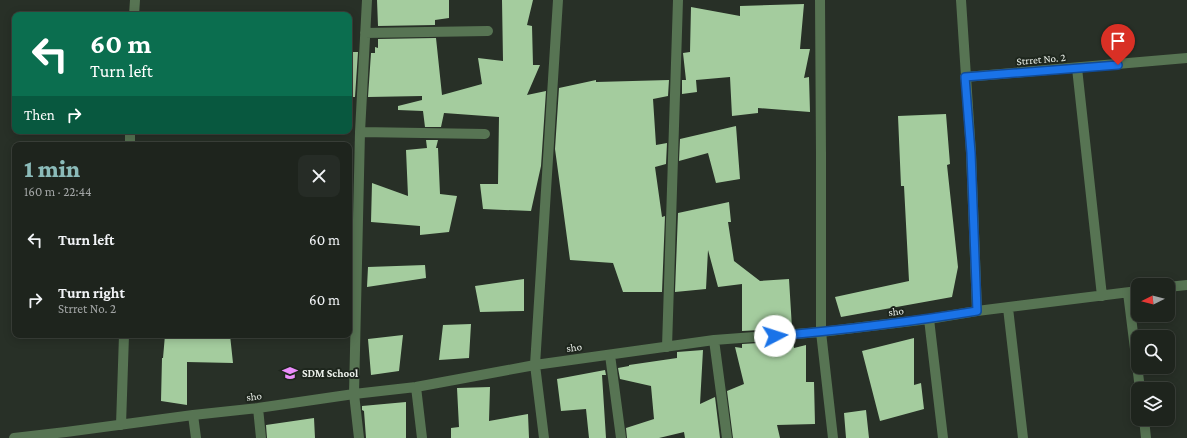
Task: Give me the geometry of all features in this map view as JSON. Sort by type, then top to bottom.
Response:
[{"type":"street","points":[[134,12],[135,0]]},
{"type":"street","points":[[359,438],[354,394],[360,132],[367,0]]},
{"type":"street","points":[[544,438],[535,365],[558,0]]},
{"type":"street","points":[[668,347],[678,0]]},
{"type":"street","points":[[820,0],[821,332],[833,438]]},
{"type":"street","points":[[961,0],[971,153],[977,311]]},
{"type":"street","points":[[365,33],[488,31]]},
{"type":"street","name":"Strret No. 2","points":[[965,77],[1187,58]]},
{"type":"street","points":[[1077,68],[1102,296]]},
{"type":"street","points":[[360,132],[485,134]]},
{"type":"street","points":[[1175,286],[1187,284]]},
{"type":"street","name":"sho","points":[[14,438],[67,435],[121,425],[193,415],[416,387],[535,365],[714,340],[821,332],[1131,292]]},
{"type":"street","points":[[1008,308],[1023,438]]},
{"type":"street","points":[[929,319],[943,438]]},
{"type":"street","points":[[1135,322],[1139,382]]},
{"type":"street","points":[[121,425],[124,338]]},
{"type":"street","points":[[714,340],[727,438]]},
{"type":"street","points":[[610,355],[621,438]]},
{"type":"street","points":[[416,387],[422,438]]},
{"type":"street","points":[[258,408],[261,438]]},
{"type":"street","points":[[193,415],[196,438]]},
{"type":"street","points":[[1145,426],[1146,438]]},
{"type":"building","points":[[377,0],[449,0],[449,18],[435,20],[435,25],[378,26]]},
{"type":"building","points":[[502,0],[533,0],[527,25],[532,26],[533,65],[540,65],[527,95],[546,91],[541,166],[531,211],[483,209],[480,184],[498,184],[499,117],[444,113],[441,127],[425,127],[423,111],[398,110],[398,106],[422,100],[422,96],[368,97],[371,53],[375,53],[375,47],[378,48],[378,39],[436,38],[442,95],[482,84],[478,58],[503,61]]},
{"type":"building","points":[[804,4],[800,49],[810,49],[804,78],[809,77],[810,112],[758,108],[758,113],[732,116],[730,77],[696,80],[697,92],[682,94],[682,80],[686,80],[683,53],[690,52],[691,7],[740,16],[740,6]]},
{"type":"building","points":[[352,52],[358,52],[355,97],[352,97]]},
{"type":"building","points":[[596,80],[596,82],[669,80],[668,96],[653,99],[656,145],[667,143],[666,164],[655,167],[662,217],[665,216],[662,292],[623,292],[613,263],[570,260],[555,149],[559,88]]},
{"type":"building","points":[[946,114],[950,164],[947,165],[958,267],[952,297],[841,317],[835,297],[909,281],[904,186],[901,186],[898,116]]},
{"type":"building","points":[[736,126],[740,179],[716,183],[708,153],[679,161],[680,139]]},
{"type":"building","points":[[426,140],[438,140],[436,148],[438,148],[440,194],[457,196],[449,232],[420,235],[420,226],[371,222],[372,183],[408,196],[406,150],[427,148]]},
{"type":"building","points":[[729,202],[731,222],[728,222],[734,261],[760,281],[789,279],[792,328],[742,331],[742,284],[718,287],[708,250],[706,289],[675,292],[678,213]]},
{"type":"building","points":[[425,265],[426,278],[367,287],[368,267]]},
{"type":"building","points":[[524,279],[524,311],[480,312],[475,286]]},
{"type":"building","points":[[471,324],[469,358],[439,360],[443,325]]},
{"type":"building","points":[[403,335],[399,371],[371,375],[368,339]]},
{"type":"building","points":[[165,338],[230,338],[233,363],[187,362],[187,405],[161,401]]},
{"type":"building","points":[[914,338],[914,385],[921,383],[924,409],[880,421],[862,351]]},
{"type":"building","points":[[793,341],[794,348],[806,345],[806,382],[814,382],[815,424],[777,425],[780,438],[733,438],[727,391],[744,384],[735,347],[742,348],[742,344]]},
{"type":"building","points":[[703,350],[700,404],[715,397],[720,438],[685,438],[684,432],[659,438],[627,438],[626,428],[654,419],[651,386],[620,379],[618,368],[677,358],[677,352]]},
{"type":"building","points":[[605,370],[606,375],[602,375],[606,438],[589,438],[586,409],[561,411],[557,379]]},
{"type":"building","points":[[490,387],[489,421],[528,414],[529,438],[451,438],[451,428],[459,427],[457,388]]},
{"type":"building","points":[[406,402],[406,438],[366,438],[364,411],[362,410],[362,406]]},
{"type":"building","points":[[866,410],[869,438],[846,438],[844,413]]},
{"type":"building","points":[[314,418],[315,438],[267,438],[266,425]]},
{"type":"place","name":"SDM School","points":[[290,373]]},
{"type":"route","points":[[775,336],[929,319],[977,311],[971,153],[965,77],[1118,65]]}]
